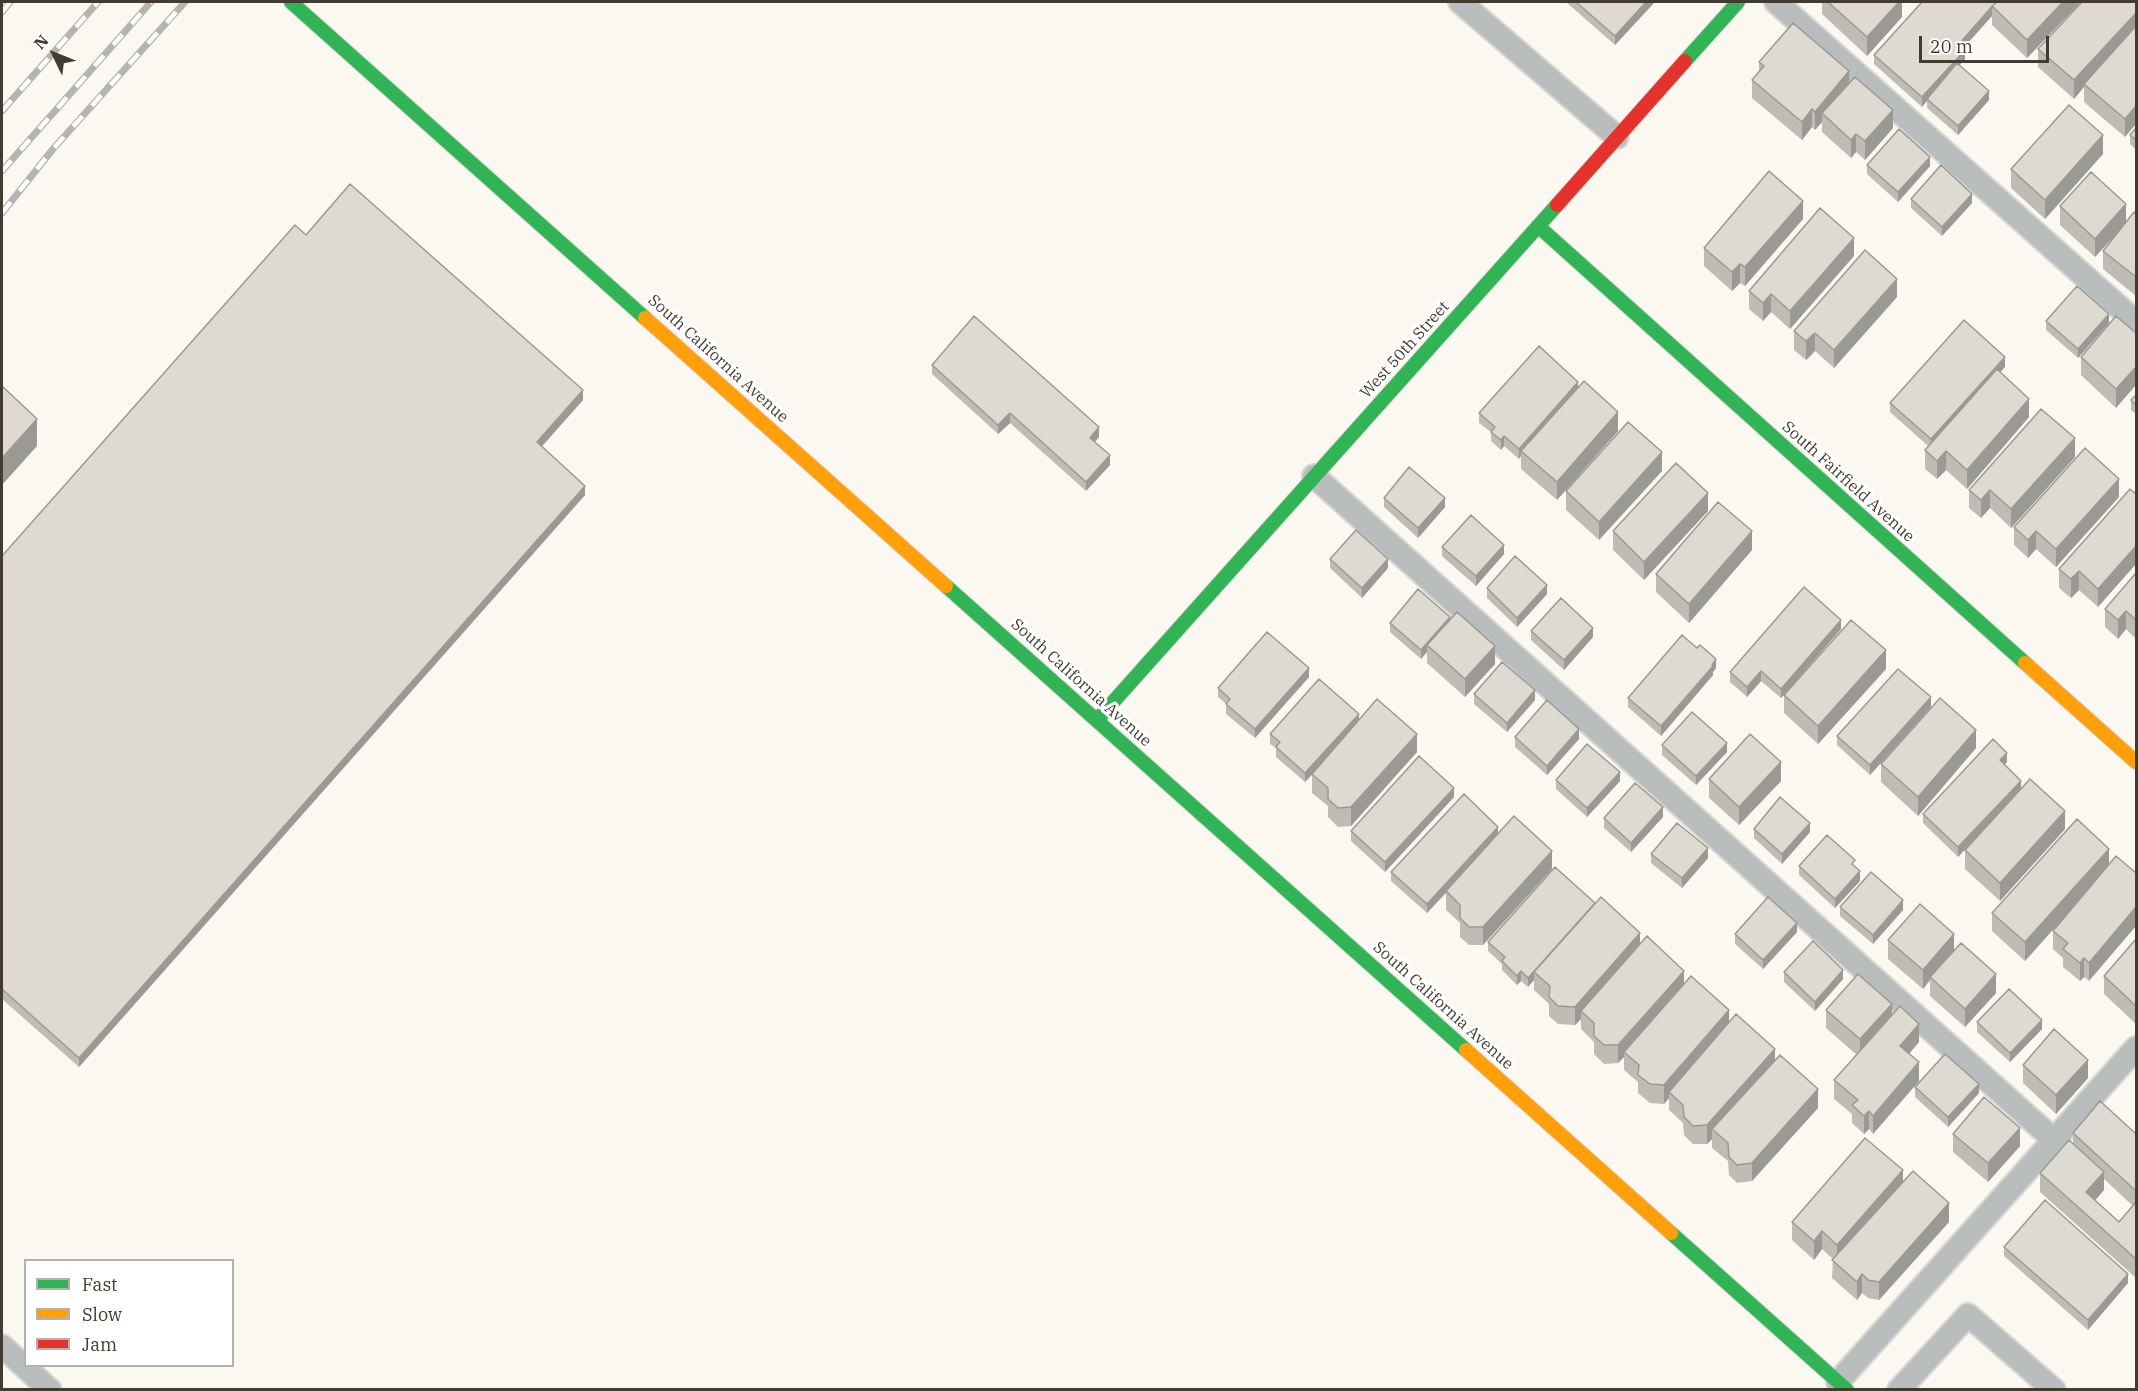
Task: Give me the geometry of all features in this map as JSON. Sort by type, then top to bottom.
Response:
[{"type":"street","name":"South California Avenue","points":[[291,2],[1843,1386]]},
{"type":"street","name":"West 50th Street","points":[[1097,720],[1738,2]]},
{"type":"street","name":"South Fairfield Avenue","points":[[1538,226],[2136,762]]},
{"type":"lane","points":[[1460,2],[1617,137]]},
{"type":"lane","points":[[1776,2],[2136,322]]},
{"type":"lane","points":[[1314,476],[2054,1140]]},
{"type":"lane","points":[[1843,1386],[2136,1048]]},
{"type":"lane","points":[[1899,1389],[1968,1315],[2054,1389]]},
{"type":"lane","points":[[2,1346],[24,1366]]},
{"type":"lane","points":[[25,1367],[50,1389]]},
{"type":"building","points":[[1576,2],[1646,2],[1615,36]]},
{"type":"building","points":[[1828,2],[1899,2],[1867,37]]},
{"type":"building","points":[[1922,2],[1996,2],[1959,44],[1965,50],[1922,97],[1874,55]]},
{"type":"building","points":[[1997,2],[2063,2],[2027,40],[1992,6]]},
{"type":"building","points":[[2082,2],[2136,2],[2136,13],[2074,80],[2038,49]]},
{"type":"building","points":[[1793,23],[1849,71],[1815,112],[1812,109],[1802,122],[1752,80],[1764,66],[1759,62]]},
{"type":"building","points":[[2136,26],[2136,106],[2125,119],[2084,84]]},
{"type":"building","points":[[1957,63],[1989,91],[1958,126],[1927,99]]},
{"type":"building","points":[[1855,77],[1893,110],[1865,141],[1856,134],[1851,140],[1822,113]]},
{"type":"building","points":[[2069,105],[2103,135],[2045,200],[2011,169]]},
{"type":"building","points":[[2136,128],[2136,140],[2130,135]]},
{"type":"building","points":[[1899,129],[1930,157],[1898,192],[1867,165]]},
{"type":"building","points":[[1941,165],[1972,194],[1942,227],[1911,199]]},
{"type":"building","points":[[1769,171],[1803,201],[1745,267],[1740,264],[1732,272],[1704,248]]},
{"type":"building","points":[[2091,172],[2126,204],[2095,239],[2060,206]]},
{"type":"building","points":[[350,184],[583,390],[537,442],[585,486],[79,1058],[2,989],[2,556],[295,225],[306,235]]},
{"type":"building","points":[[1820,208],[1854,238],[1790,311],[1771,294],[1763,303],[1749,291]]},
{"type":"building","points":[[2134,212],[2136,214],[2136,277],[2103,251]]},
{"type":"building","points":[[1865,250],[1897,279],[1834,350],[1815,333],[1806,341],[1794,331]]},
{"type":"building","points":[[2077,286],[2109,314],[2078,349],[2046,321]]},
{"type":"building","points":[[974,316],[1099,427],[1090,438],[1110,455],[1086,482],[1010,413],[998,425],[932,365]]},
{"type":"building","points":[[2116,316],[2136,333],[2136,367],[2116,389],[2081,357]]},
{"type":"building","points":[[1964,320],[2005,357],[1931,439],[1890,403]]},
{"type":"building","points":[[1539,346],[1578,382],[1519,449],[1504,436],[1501,440],[1491,432],[1495,427],[1479,413]]},
{"type":"building","points":[[1997,369],[2029,399],[1967,470],[1946,451],[1937,461],[1925,450]]},
{"type":"building","points":[[1584,381],[1618,412],[1557,482],[1521,451]]},
{"type":"building","points":[[2,386],[37,419],[2,458]]},
{"type":"building","points":[[2136,395],[2136,405],[2131,400]]},
{"type":"building","points":[[2041,409],[2075,438],[2011,509],[1990,490],[1981,500],[1969,490]]},
{"type":"building","points":[[1628,422],[1662,452],[1599,522],[1566,491]]},
{"type":"building","points":[[2085,448],[2119,479],[2056,549],[2036,531],[2028,540],[2014,527]]},
{"type":"building","points":[[1676,463],[1708,493],[1644,562],[1613,531]]},
{"type":"building","points":[[1409,467],[1445,498],[1418,528],[1384,498]]},
{"type":"building","points":[[2130,489],[2136,494],[2136,546],[2098,589],[2079,571],[2071,579],[2059,569]]},
{"type":"building","points":[[1718,502],[1752,531],[1689,604],[1656,574]]},
{"type":"building","points":[[1471,515],[1504,545],[1476,576],[1442,547]]},
{"type":"building","points":[[1356,530],[1388,559],[1362,588],[1330,559]]},
{"type":"building","points":[[1515,556],[1547,585],[1517,618],[1487,588]]},
{"type":"building","points":[[2136,573],[2136,620],[2126,611],[2118,620],[2105,609]]},
{"type":"building","points":[[1804,587],[1841,620],[1781,689],[1761,671],[1747,687],[1730,672]]},
{"type":"building","points":[[1418,589],[1450,617],[1421,650],[1390,623]]},
{"type":"building","points":[[1561,598],[1593,628],[1564,660],[1531,631]]},
{"type":"building","points":[[1457,612],[1495,646],[1465,679],[1427,645]]},
{"type":"building","points":[[1851,620],[1886,650],[1818,726],[1784,695]]},
{"type":"building","points":[[1267,632],[1309,668],[1255,729],[1226,704],[1230,699],[1218,688]]},
{"type":"building","points":[[1682,635],[1697,648],[1700,645],[1716,659],[1713,666],[1661,726],[1628,698]]},
{"type":"building","points":[[1502,662],[1535,690],[1507,723],[1474,694]]},
{"type":"building","points":[[1898,669],[1931,697],[1870,765],[1837,736]]},
{"type":"building","points":[[1319,679],[1359,714],[1305,773],[1276,747],[1280,742],[1270,734]]},
{"type":"building","points":[[1940,698],[1976,730],[1918,797],[1881,764]]},
{"type":"building","points":[[1377,699],[1417,734],[1351,807],[1338,808],[1328,799],[1328,788],[1312,774]]},
{"type":"building","points":[[1547,700],[1579,729],[1547,766],[1515,737]]},
{"type":"building","points":[[1692,712],[1727,743],[1696,776],[1662,745]]},
{"type":"building","points":[[1750,734],[1781,762],[1739,807],[1709,779]]},
{"type":"building","points":[[1993,739],[2007,753],[2000,760],[2021,781],[1958,847],[1923,814]]},
{"type":"building","points":[[1587,744],[1620,772],[1587,808],[1556,780]]},
{"type":"building","points":[[1419,756],[1454,788],[1385,862],[1351,831]]},
{"type":"building","points":[[2030,779],[2065,811],[2000,883],[1965,850]]},
{"type":"building","points":[[1635,783],[1663,807],[1631,843],[1604,818]]},
{"type":"building","points":[[1464,794],[1498,827],[1427,904],[1391,872]]},
{"type":"building","points":[[1780,797],[1810,823],[1782,854],[1754,829]]},
{"type":"building","points":[[1514,816],[1552,851],[1483,927],[1469,927],[1460,918],[1460,905],[1446,891]]},
{"type":"building","points":[[2077,819],[2109,849],[2025,942],[1992,913]]},
{"type":"building","points":[[1677,823],[1708,848],[1682,878],[1651,854]]},
{"type":"building","points":[[1827,835],[1855,860],[1852,864],[1860,871],[1835,899],[1799,866]]},
{"type":"building","points":[[2116,856],[2136,873],[2136,907],[2089,963],[2084,958],[2080,963],[2063,949],[2068,943],[2053,931]]},
{"type":"building","points":[[1555,867],[1595,903],[1528,978],[1521,971],[1517,976],[1502,961],[1505,957],[1488,942]]},
{"type":"building","points":[[1871,872],[1903,900],[1873,935],[1840,907]]},
{"type":"building","points":[[1601,897],[1640,933],[1575,1007],[1558,1006],[1549,997],[1550,986],[1534,972]]},
{"type":"building","points":[[1768,897],[1797,923],[1763,960],[1735,934]]},
{"type":"building","points":[[1920,904],[1954,934],[1923,970],[1888,940]]},
{"type":"building","points":[[1647,936],[1684,971],[1618,1045],[1604,1045],[1594,1036],[1594,1023],[1581,1011]]},
{"type":"building","points":[[2136,939],[2136,1003],[2135,1005],[2104,976]]},
{"type":"building","points":[[1813,941],[1843,970],[1815,1002],[1784,972]]},
{"type":"building","points":[[1961,943],[1996,974],[1965,1009],[1930,977]]},
{"type":"building","points":[[1858,974],[1892,1004],[1860,1039],[1826,1010]]},
{"type":"building","points":[[1691,976],[1729,1010],[1664,1085],[1650,1084],[1638,1075],[1639,1065],[1624,1052]]},
{"type":"building","points":[[2009,989],[2042,1020],[2010,1053],[1977,1022]]},
{"type":"building","points":[[1900,1006],[1919,1024],[1900,1046],[1919,1062],[1873,1116],[1869,1111],[1864,1116],[1852,1105],[1858,1100],[1834,1080]]},
{"type":"building","points":[[1736,1014],[1775,1049],[1707,1125],[1693,1126],[1684,1117],[1683,1105],[1669,1092]]},
{"type":"building","points":[[2054,1029],[2088,1060],[2056,1095],[2023,1065]]},
{"type":"building","points":[[1945,1054],[1979,1084],[1948,1117],[1915,1087]]},
{"type":"building","points":[[1780,1055],[1818,1089],[1752,1163],[1737,1165],[1729,1157],[1728,1143],[1712,1129]]},
{"type":"building","points":[[1984,1097],[2020,1128],[1988,1163],[1953,1134]]},
{"type":"building","points":[[2100,1101],[2136,1132],[2136,1191],[2073,1133]]},
{"type":"building","points":[[1865,1138],[1903,1170],[1837,1245],[1822,1231],[1814,1241],[1792,1222]]},
{"type":"building","points":[[2069,1140],[2104,1172],[2086,1192],[2119,1222],[2136,1202],[2136,1259],[2040,1173]]},
{"type":"building","points":[[1913,1171],[1949,1203],[1879,1282],[1868,1280],[1862,1274],[1857,1282],[1832,1260]]},
{"type":"building","points":[[2045,1200],[2128,1274],[2088,1320],[2004,1247]]},
{"type":"railway","points":[[2,12],[10,2]]},
{"type":"railway","points":[[2,111],[98,2]]},
{"type":"railway","points":[[2,171],[151,2]]},
{"type":"railway","points":[[2,213],[53,149],[185,2]]},
{"type":"traffic: fast","points":[[291,2],[645,318]]},
{"type":"traffic: fast","points":[[1685,61],[1738,2]]},
{"type":"traffic: fast","points":[[1097,720],[1557,205]]},
{"type":"traffic: fast","points":[[1538,226],[2025,663]]},
{"type":"traffic: fast","points":[[946,586],[1466,1050]]},
{"type":"traffic: fast","points":[[1671,1233],[1847,1390]]},
{"type":"traffic: slow","points":[[645,318],[946,586]]},
{"type":"traffic: slow","points":[[2025,663],[2136,762]]},
{"type":"traffic: slow","points":[[1466,1050],[1671,1233]]},
{"type":"traffic: jam","points":[[1557,205],[1685,61]]}]
